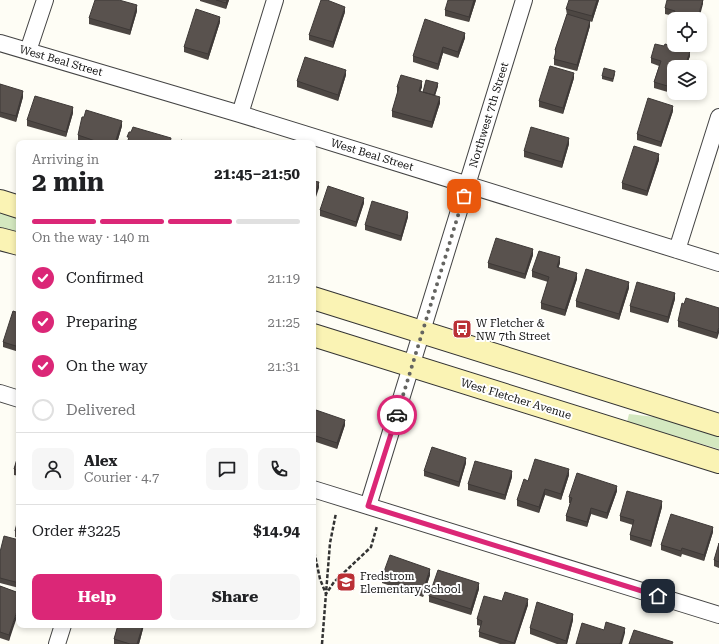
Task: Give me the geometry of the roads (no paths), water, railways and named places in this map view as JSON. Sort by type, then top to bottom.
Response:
[{"type":"main road","points":[[0,201],[16,206]]},
{"type":"main road","points":[[0,239],[16,243]]},
{"type":"main road","points":[[316,299],[719,425]]},
{"type":"main road","name":"West Fletcher Avenue","points":[[316,336],[719,462]]},
{"type":"street","points":[[28,51],[45,0]]},
{"type":"street","points":[[240,114],[275,0]]},
{"type":"street","name":"Northwest 7th Street","points":[[368,506],[423,332],[524,0]]},
{"type":"street","name":"West Beal Street","points":[[0,43],[240,114],[719,263]]},
{"type":"street","points":[[677,250],[719,117]]},
{"type":"street","points":[[0,393],[16,398]]},
{"type":"street","points":[[316,490],[719,615]]},
{"type":"street","points":[[57,644],[62,628]]},
{"type":"place","name":"W Fletcher & NW 7th Street","points":[[462,329]]},
{"type":"place","name":"Fredstrom Elementary School","points":[[346,582]]}]
